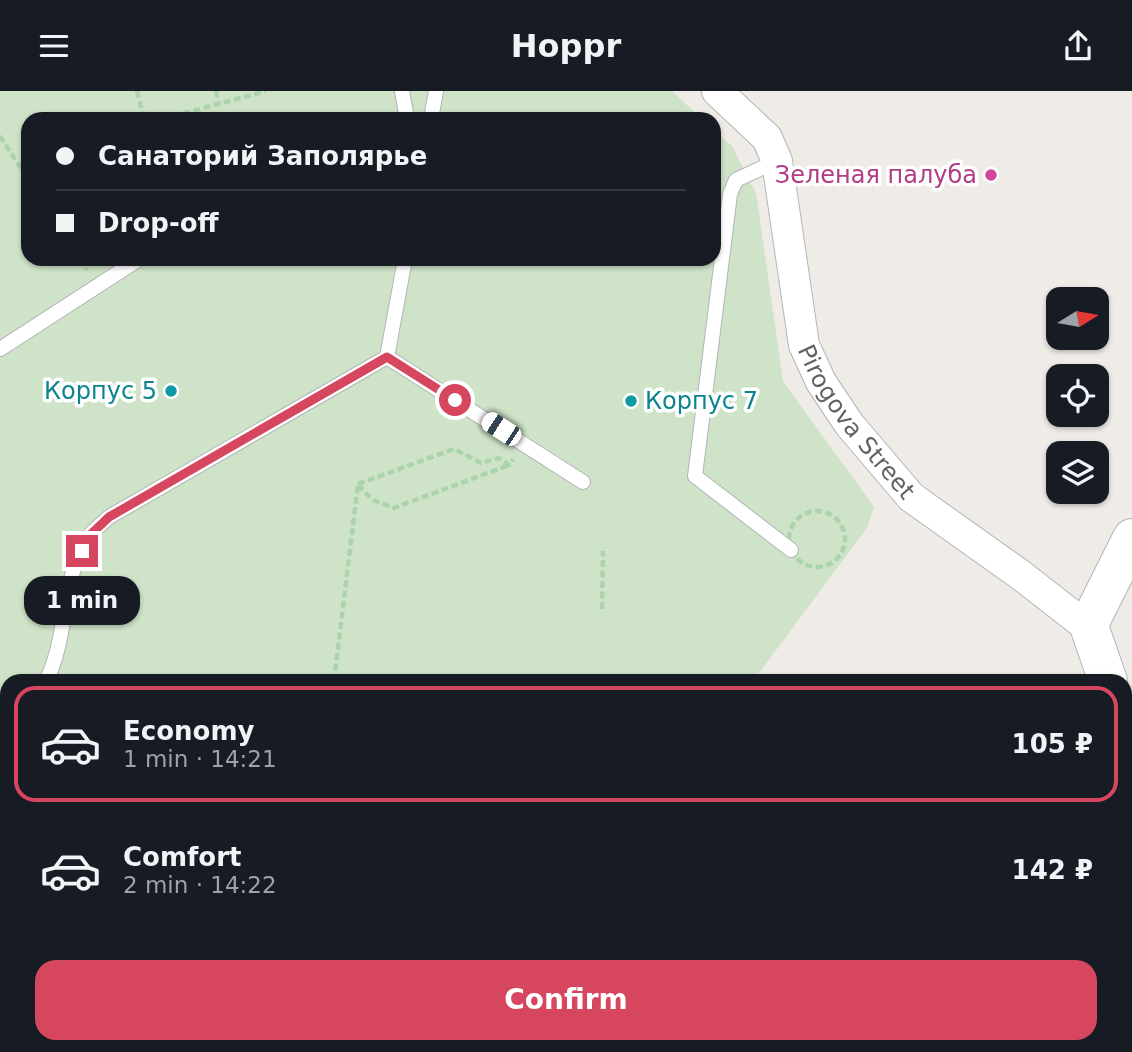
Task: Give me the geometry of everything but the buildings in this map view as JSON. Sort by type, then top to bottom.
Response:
[{"type":"street","name":"Pirogova Street","points":[[717,91],[767,138],[777,161],[804,345],[821,382],[849,424],[911,498],[1022,576],[1090,629]]},
{"type":"street","points":[[1106,674],[1090,629],[1101,599],[1132,538]]},
{"type":"lane","points":[[402,91],[406,112]]},
{"type":"lane","points":[[432,112],[436,91]]},
{"type":"lane","points":[[777,161],[736,180],[730,194],[695,476],[791,550]]},
{"type":"lane","points":[[0,349],[128,266]]},
{"type":"lane","points":[[49,674],[60,643],[75,565],[88,537],[109,517],[387,357],[404,266]]},
{"type":"lane","points":[[387,357],[583,482]]},
{"type":"path","points":[[137,91],[142,112]]},
{"type":"path","points":[[216,91],[219,104]]},
{"type":"path","points":[[189,112],[266,91]]},
{"type":"path","points":[[0,136],[21,168]]},
{"type":"path","points":[[358,484],[373,500],[394,508],[509,465],[523,444]]},
{"type":"path","points":[[358,484],[454,449],[481,463],[499,458],[509,465]]},
{"type":"path","points":[[335,674],[358,484]]},
{"type":"path","points":[[806,513],[827,513],[843,528],[843,549],[837,559],[828,565],[818,568],[807,565],[798,560],[791,550],[791,529],[806,513]]},
{"type":"path","points":[[602,609],[603,551]]},
{"type":"green space","points":[[0,91],[672,91],[694,112],[21,112],[21,266],[721,266],[721,136],[732,146],[756,193],[783,381],[874,507],[867,528],[758,674],[0,674]]},
{"type":"place","name":"Зеленая палуба","points":[[991,175]]},
{"type":"place","name":"Корпус 5","points":[[171,391]]},
{"type":"place","name":"Корпус 7","points":[[631,401]]},
{"type":"route","points":[[82,551],[88,537],[109,517],[387,357],[455,400]]}]
